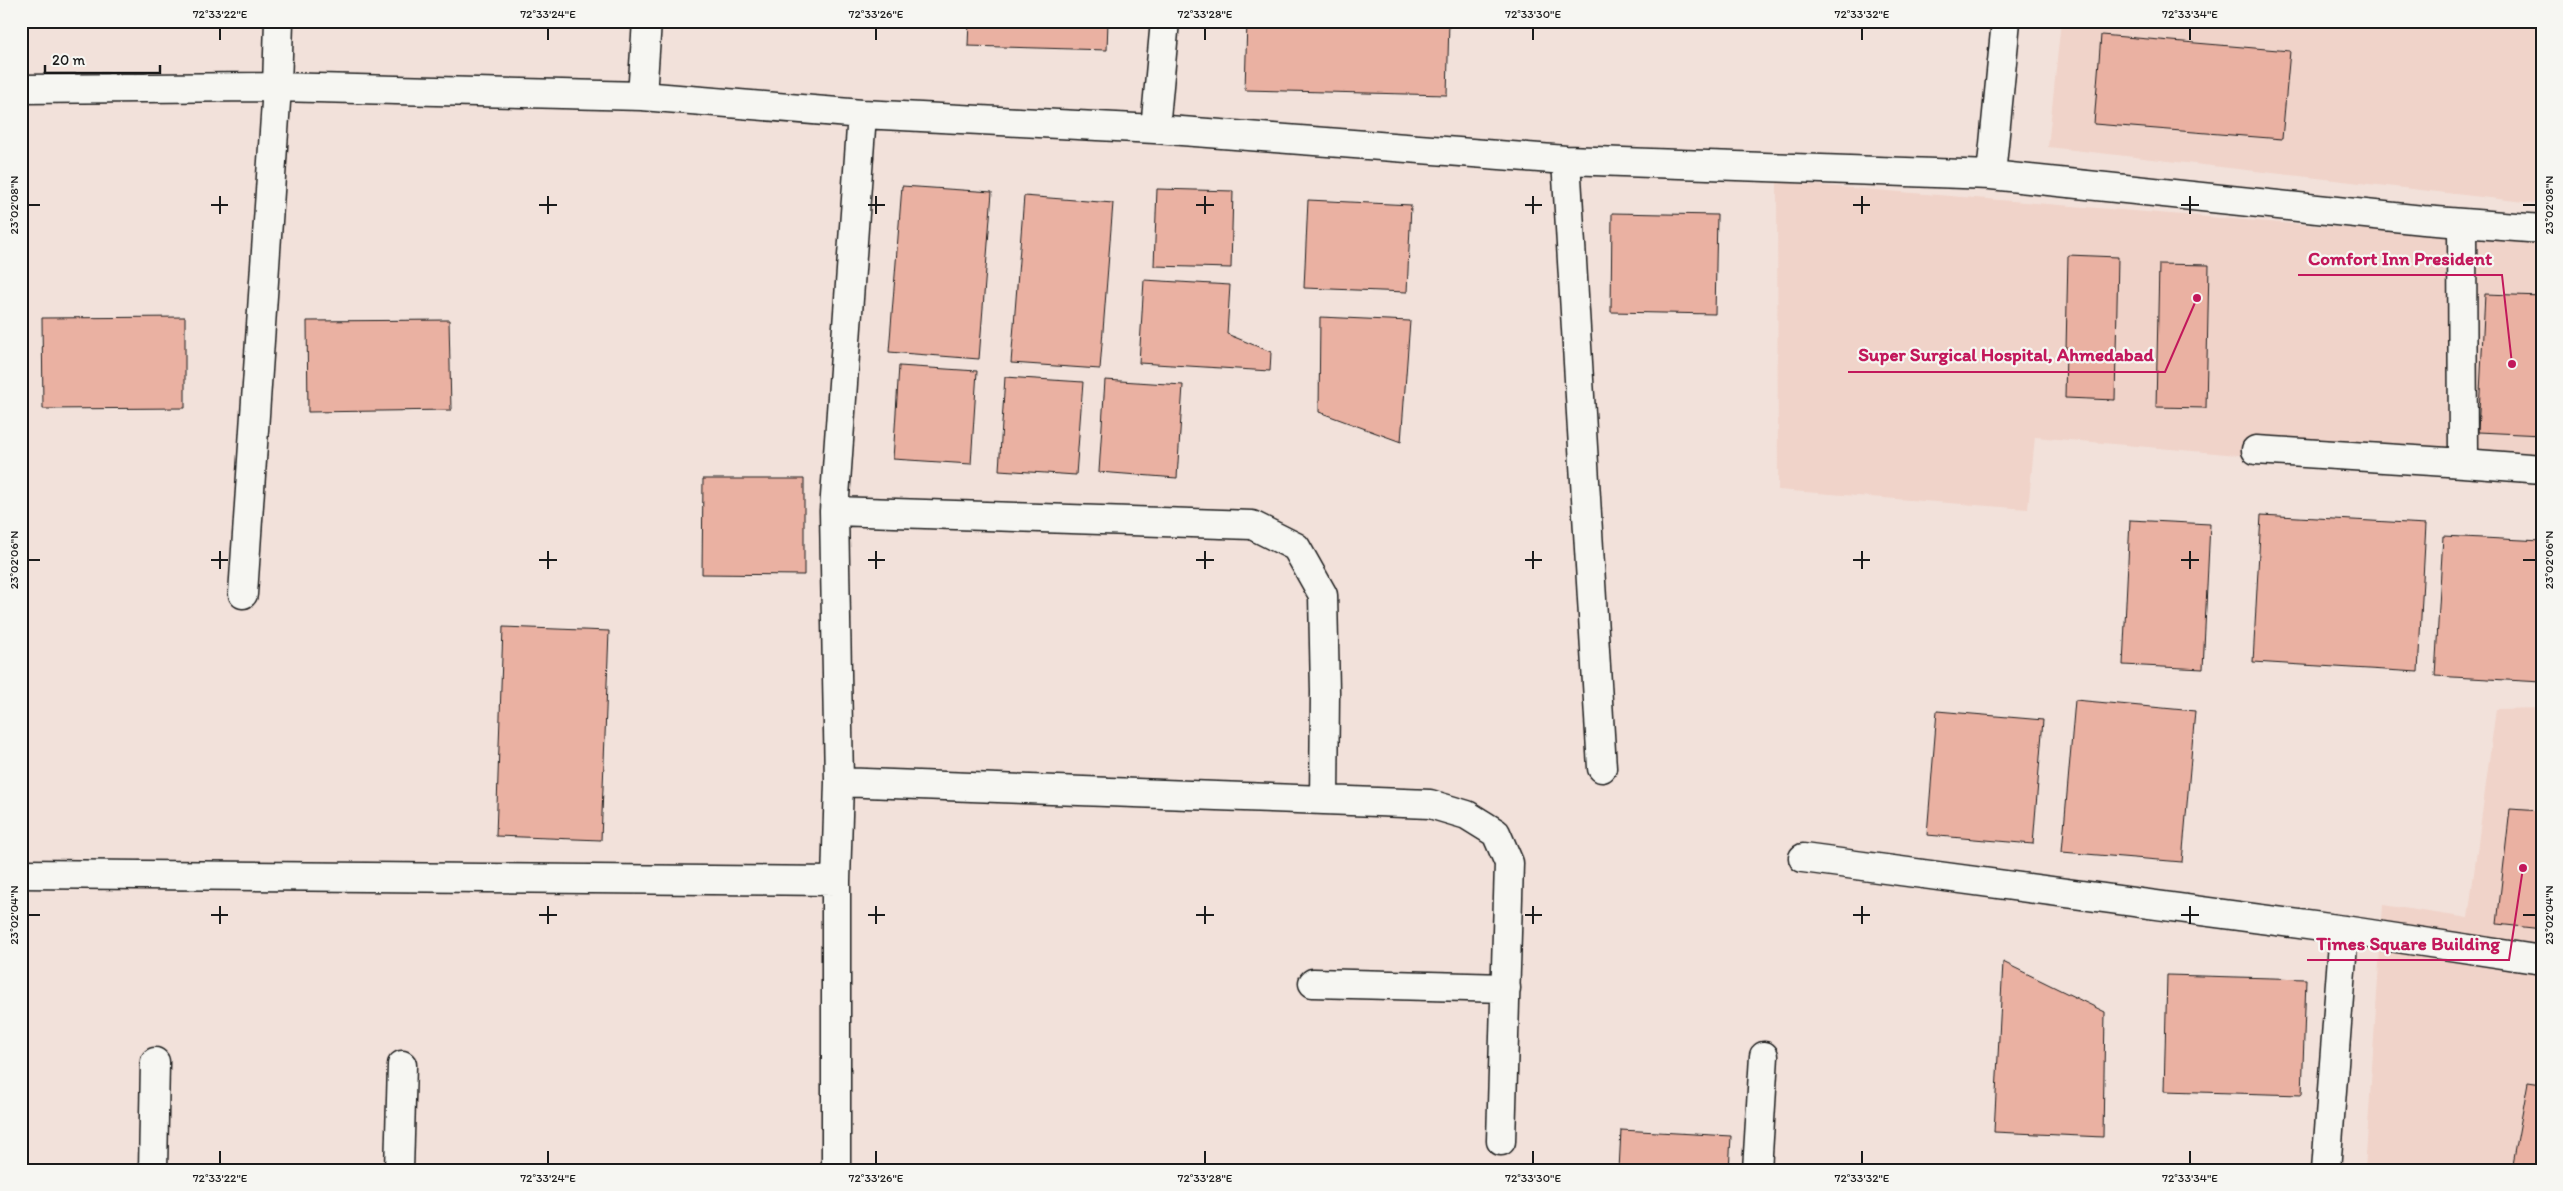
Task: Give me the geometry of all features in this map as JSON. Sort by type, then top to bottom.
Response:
[{"type":"street","points":[[243,594],[277,87],[279,21]]},
{"type":"street","points":[[642,96],[647,21]]},
{"type":"street","points":[[1155,129],[1166,21]]},
{"type":"street","points":[[1991,175],[2006,21]]},
{"type":"street","points":[[21,89],[277,87],[642,96],[862,114],[1155,129],[1566,160],[1991,175],[2462,223],[2542,229]]},
{"type":"street","points":[[836,1170],[836,881],[839,782],[834,511],[862,114]]},
{"type":"street","points":[[1566,160],[1602,768]]},
{"type":"street","points":[[2462,223],[2463,464]]},
{"type":"street","points":[[2256,450],[2542,469]]},
{"type":"street","points":[[834,511],[1252,525],[1296,547],[1323,595],[1324,800]]},
{"type":"street","points":[[839,782],[1430,804],[1467,815],[1496,833],[1510,863],[1501,1140]]},
{"type":"street","points":[[1803,858],[2344,930],[2542,960]]},
{"type":"street","points":[[21,874],[836,881]]},
{"type":"street","points":[[2326,1170],[2344,930]]},
{"type":"street","points":[[1313,983],[1506,988]]},
{"type":"street","points":[[1757,1170],[1764,1056]]},
{"type":"street","points":[[154,1170],[155,1062]]},
{"type":"street","points":[[399,1170],[402,1065]]},
{"type":"shaded area","points":[[2061,21],[2542,21],[2542,204],[2048,147]]},
{"type":"shaded area","points":[[1777,182],[2542,244],[2542,482],[2035,437],[2028,509],[1778,490]]},
{"type":"shaded area","points":[[2542,708],[2542,1170],[2365,1170],[2383,905],[2468,918],[2496,709]]},
{"type":"building","points":[[969,21],[1108,21],[1107,50],[968,46]]},
{"type":"building","points":[[1247,21],[1449,21],[1447,95],[1245,90]]},
{"type":"building","points":[[2101,35],[2290,51],[2282,139],[2094,124]]},
{"type":"building","points":[[902,186],[992,192],[979,359],[889,352]]},
{"type":"building","points":[[1157,189],[1233,191],[1231,268],[1154,266]]},
{"type":"building","points":[[1024,196],[1113,203],[1100,369],[1011,363]]},
{"type":"building","points":[[1308,200],[1411,205],[1407,292],[1304,288]]},
{"type":"building","points":[[1612,213],[1717,215],[1715,314],[1611,312]]},
{"type":"building","points":[[2068,255],[2118,257],[2115,400],[2065,398]]},
{"type":"building","points":[[2159,264],[2209,265],[2206,408],[2156,407]]},
{"type":"building","points":[[1144,280],[1230,285],[1227,334],[1271,352],[1270,371],[1139,363]]},
{"type":"building","points":[[2485,294],[2542,296],[2542,435],[2478,432]]},
{"type":"building","points":[[185,317],[185,408],[43,409],[42,318]]},
{"type":"building","points":[[1320,317],[1410,321],[1401,442],[1319,412]]},
{"type":"building","points":[[449,320],[451,410],[308,412],[307,321]]},
{"type":"building","points":[[899,366],[977,371],[971,464],[893,459]]},
{"type":"building","points":[[1005,377],[1083,382],[1076,475],[999,470]]},
{"type":"building","points":[[1105,380],[1183,385],[1177,478],[1099,472]]},
{"type":"building","points":[[703,479],[804,479],[804,575],[702,574]]},
{"type":"building","points":[[2261,515],[2426,524],[2418,672],[2253,662]]},
{"type":"building","points":[[2130,520],[2210,524],[2203,669],[2123,665]]},
{"type":"building","points":[[2443,536],[2542,541],[2542,682],[2435,676]]},
{"type":"building","points":[[503,627],[609,631],[601,840],[496,836]]},
{"type":"building","points":[[2075,700],[2195,711],[2182,862],[2062,852]]},
{"type":"building","points":[[1937,711],[2043,720],[2033,844],[1927,835]]},
{"type":"building","points":[[2510,809],[2542,811],[2542,929],[2497,924]]},
{"type":"building","points":[[2003,962],[2105,1012],[2103,1137],[1994,1132]]},
{"type":"building","points":[[2167,975],[2306,979],[2302,1095],[2164,1091]]},
{"type":"building","points":[[2528,1082],[2542,1084],[2542,1170],[2512,1170]]},
{"type":"building","points":[[1621,1130],[1731,1136],[1729,1170],[1619,1170]]},
{"type":"place","name":"Super Surgical Hospital, Ahmedabad","points":[[2197,298]]},
{"type":"place","name":"Comfort Inn President","points":[[2512,364]]},
{"type":"place","name":"Times Square Building","points":[[2523,868]]}]
